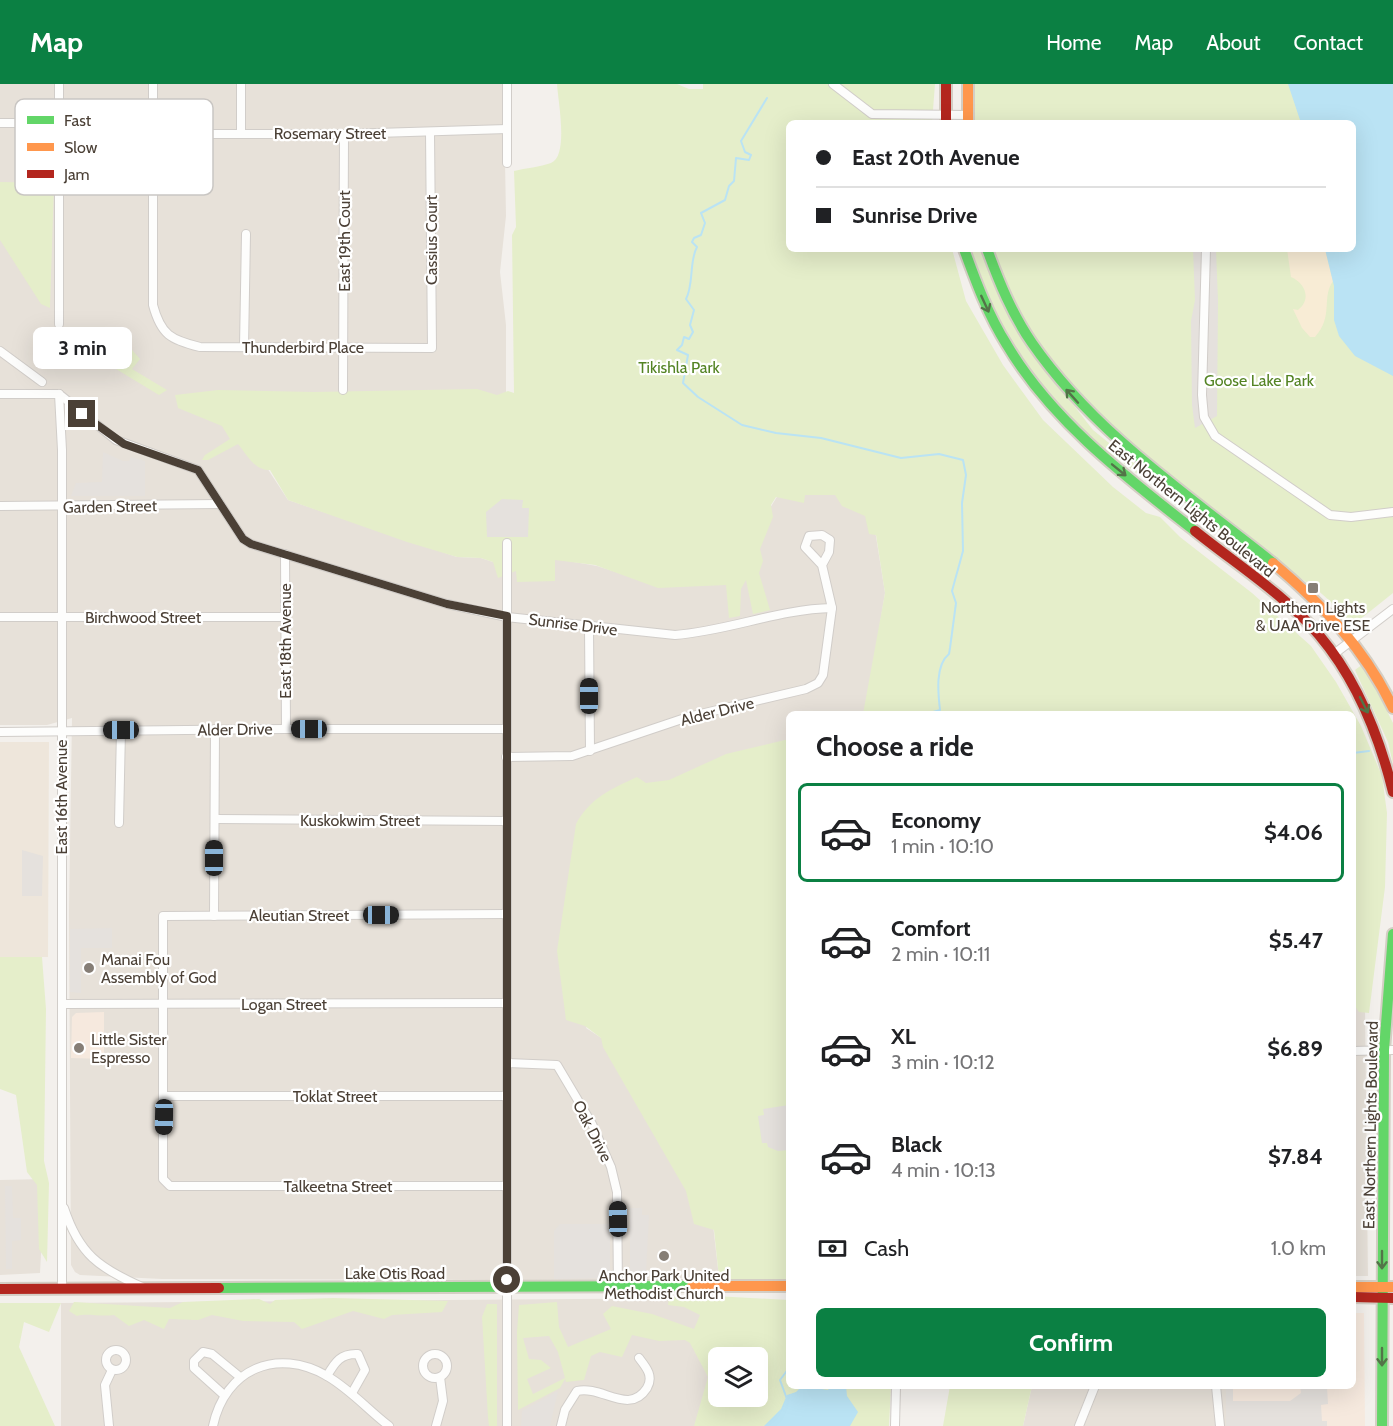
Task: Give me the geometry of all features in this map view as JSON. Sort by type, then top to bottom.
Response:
[{"type":"main road","points":[[946,84],[946,119]]},
{"type":"main road","points":[[968,84],[968,119]]},
{"type":"main road","name":"East Northern Lights Boulevard","points":[[965,252],[977,285],[1002,337],[1023,370],[1058,416],[1111,464],[1298,615],[1334,654],[1351,680],[1377,733],[1393,792]]},
{"type":"main road","name":"East Northern Lights Boulevard","points":[[988,252],[1007,298],[1030,341],[1087,412],[1295,581],[1331,615],[1378,677],[1393,708]]},
{"type":"main road","name":"East Northern Lights Boulevard","points":[[1382,1426],[1388,1293],[1388,1050],[1393,934]]},
{"type":"main road","name":"Lake Otis Road","points":[[0,1289],[786,1286]]},
{"type":"main road","points":[[1356,1288],[1388,1293]]},
{"type":"main road","points":[[1356,1298],[1388,1293]]},
{"type":"street","points":[[241,84],[241,134]]},
{"type":"street","points":[[507,84],[507,163]]},
{"type":"street","points":[[833,84],[872,114],[968,119]]},
{"type":"street","name":"Rosemary Street","points":[[213,134],[344,134],[507,129]]},
{"type":"street","name":"Cassius Court","points":[[430,132],[432,348]]},
{"type":"street","name":"East 19th Court","points":[[343,390],[344,134]]},
{"type":"street","points":[[59,195],[59,324]]},
{"type":"street","name":"Thunderbird Place","points":[[153,195],[153,305],[158,323],[174,341],[200,347],[432,348]]},
{"type":"street","points":[[244,347],[246,234]]},
{"type":"street","points":[[1206,252],[1202,395],[1204,417],[1215,436],[1330,515],[1351,518],[1393,512]]},
{"type":"street","points":[[0,351],[42,382]]},
{"type":"street","points":[[0,394],[59,394]]},
{"type":"street","name":"Sunrise Drive","points":[[59,394],[116,440],[198,470],[243,539],[447,604],[507,616],[675,635],[702,633],[812,608],[832,608]]},
{"type":"street","name":"East 16th Avenue","points":[[59,394],[62,1289]]},
{"type":"street","name":"Garden Street","points":[[0,506],[220,504]]},
{"type":"street","points":[[507,543],[507,1426]]},
{"type":"street","name":"East 18th Avenue","points":[[285,554],[286,729]]},
{"type":"street","points":[[822,565],[832,608]]},
{"type":"street","name":"Alder Drive","points":[[506,757],[572,756],[688,717],[806,689],[818,683],[824,675],[832,608]]},
{"type":"street","points":[[1334,654],[1393,609]]},
{"type":"street","name":"Birchwood Street","points":[[0,617],[286,617]]},
{"type":"street","points":[[589,627],[590,751]]},
{"type":"street","points":[[214,916],[215,729]]},
{"type":"street","name":"Alder Drive","points":[[0,732],[506,729]]},
{"type":"street","points":[[119,823],[121,730]]},
{"type":"street","name":"Kuskokwim Street","points":[[215,819],[506,821]]},
{"type":"street","name":"Aleutian Street","points":[[164,1004],[163,916],[506,914]]},
{"type":"street","name":"Logan Street","points":[[62,1004],[507,1003]]},
{"type":"street","points":[[164,1004],[164,1096]]},
{"type":"street","points":[[1356,1051],[1388,1050]]},
{"type":"street","name":"Oak Drive","points":[[507,1063],[556,1065],[602,1144],[617,1192],[618,1288]]},
{"type":"street","name":"Toklat Street","points":[[164,1096],[507,1096]]},
{"type":"street","name":"Talkeetna Street","points":[[164,1096],[163,1179],[170,1186],[507,1186]]},
{"type":"street","name":"East 16th Avenue","points":[[62,1200],[70,1227],[87,1254],[115,1275],[144,1288]]},
{"type":"street","points":[[224,1395],[194,1368],[198,1356],[203,1352],[212,1354],[240,1377]]},
{"type":"street","points":[[327,1376],[334,1362],[346,1354],[358,1354],[364,1370],[352,1393]]},
{"type":"street","points":[[561,1426],[565,1410],[578,1391],[594,1390],[623,1401],[634,1400],[642,1395],[650,1384],[648,1370],[639,1358]]},
{"type":"street","points":[[213,1426],[224,1395],[240,1377],[269,1365],[285,1364],[308,1367],[327,1376],[352,1393],[386,1425]]},
{"type":"street","points":[[109,1426],[105,1385],[112,1370]]},
{"type":"street","points":[[436,1426],[443,1401],[440,1377]]},
{"type":"street","points":[[895,1426],[896,1389]]},
{"type":"street","points":[[1079,1426],[1094,1389]]},
{"type":"street","points":[[1216,1389],[1220,1426]]},
{"type":"shaded area","points":[[0,84],[502,84],[506,216],[500,272],[506,325],[506,395],[241,428],[288,500],[457,557],[481,558],[493,562],[525,562],[540,556],[597,566],[660,586],[724,582],[780,492],[835,488],[874,524],[885,593],[865,711],[786,711],[786,756],[586,1028],[609,1043],[709,1189],[719,1278],[162,1279],[80,1275],[75,1272],[71,1265],[69,912],[72,718],[47,725],[0,725]]},
{"type":"shaded area","points":[[1193,252],[1216,252],[1217,416],[1195,428],[1192,405],[1191,321],[1195,300]]},
{"type":"shaded area","points":[[103,452],[123,461],[129,461],[131,457],[145,461],[145,496],[71,496],[76,483],[102,482]]},
{"type":"shaded area","points":[[502,499],[523,500],[522,508],[529,508],[528,537],[487,537],[486,512]]},
{"type":"shaded area","points":[[0,742],[49,742],[48,957],[0,957]]},
{"type":"shaded area","points":[[22,850],[43,856],[42,896],[22,896]]},
{"type":"shaded area","points":[[112,928],[112,948],[81,948],[81,993],[70,992],[70,929]]},
{"type":"shaded area","points":[[1356,996],[1365,1007],[1368,1276],[1356,1276]]},
{"type":"shaded area","points":[[104,1012],[104,1059],[71,1058],[72,1017],[76,1013]]},
{"type":"shaded area","points":[[786,1105],[786,1150],[778,1151],[768,1147],[767,1143],[762,1143],[758,1116],[764,1115],[763,1109]]},
{"type":"shaded area","points":[[45,1179],[40,1273],[0,1275],[0,1180]]},
{"type":"shaded area","points":[[5,1186],[12,1186],[13,1218],[21,1218],[21,1240],[12,1241],[12,1269],[6,1269]]},
{"type":"shaded area","points":[[630,1208],[642,1208],[642,1215],[649,1215],[646,1272],[630,1272]]},
{"type":"shaded area","points":[[560,1224],[610,1224],[610,1278],[554,1279],[554,1231]]},
{"type":"shaded area","points":[[717,1298],[718,1347],[708,1347],[708,1407],[719,1407],[722,1426],[61,1426],[61,1303]]},
{"type":"shaded area","points":[[1356,1313],[1364,1313],[1365,1426],[1226,1426],[1226,1389],[1356,1389]]},
{"type":"shaded area","points":[[1031,1389],[1226,1389],[1226,1426],[1023,1426]]},
{"type":"shaded area","points":[[1226,1389],[1233,1389],[1233,1401],[1290,1401],[1301,1393],[1300,1389],[1327,1389],[1328,1404],[1321,1405],[1322,1421],[1327,1421],[1327,1426],[1226,1426]]},
{"type":"shaded area","points":[[558,1391],[550,1426],[521,1426],[522,1411]]},
{"type":"green space","name":"Tikishla Park","points":[[557,84],[677,84],[689,89],[703,89],[703,84],[935,84],[932,120],[786,120],[786,252],[953,252],[966,301],[1003,365],[1043,420],[1113,487],[1146,513],[1160,517],[1180,537],[1252,593],[1311,646],[1352,711],[864,711],[885,593],[876,535],[869,534],[865,516],[842,506],[835,495],[805,495],[804,503],[776,497],[771,505],[773,517],[760,549],[763,561],[759,573],[770,610],[753,614],[746,580],[741,589],[740,616],[729,618],[726,585],[658,588],[595,565],[555,560],[555,581],[517,582],[516,571],[498,578],[493,562],[481,558],[457,557],[407,542],[288,500],[270,470],[255,465],[238,444],[208,460],[202,460],[205,455],[230,439],[222,426],[178,408],[175,395],[218,390],[314,392],[477,389],[497,395],[508,391],[514,393],[512,235],[516,227],[514,171],[551,163],[556,158],[560,150]]},
{"type":"green space","name":"Goose Lake Park","points":[[972,84],[1393,84],[1393,593],[1352,624],[1315,588],[1288,571],[1118,435],[1054,369],[1016,309],[993,252],[1356,252],[1356,120],[973,120]]},
{"type":"green space","points":[[0,182],[15,182],[15,195],[54,195],[50,308],[41,304],[0,240]]},
{"type":"green space","points":[[972,252],[985,252],[1032,352],[1093,430],[1146,473],[1145,480],[1116,457],[1103,452],[1061,411],[1017,352],[996,315]]},
{"type":"green space","points":[[119,335],[140,359],[132,369],[167,390],[159,395],[78,346],[91,338]]},
{"type":"green space","points":[[1363,664],[1393,723],[1393,764],[1388,742],[1355,670]]},
{"type":"green space","name":"Tikishla Park","points":[[1356,717],[1382,776],[1387,813],[1385,887],[1369,1013],[1359,1012],[1356,1008]]},
{"type":"green space","points":[[786,740],[786,1286],[720,1287],[714,1230],[694,1224],[686,1191],[603,1047],[601,1038],[585,1026],[566,1020],[557,951],[576,824],[588,807],[610,790],[637,777],[646,783],[669,780],[726,754]]},
{"type":"green space","points":[[0,957],[42,957],[46,1009],[44,1161],[49,1183],[47,1262],[39,1249],[37,1185],[27,1172],[16,1095],[0,1089]]},
{"type":"green space","points":[[714,1296],[786,1300],[786,1389],[891,1389],[889,1426],[694,1426],[708,1377],[690,1343],[685,1340],[659,1341],[632,1335],[622,1357],[600,1352],[591,1356],[584,1380],[566,1382],[565,1379],[560,1388],[518,1410],[519,1305],[557,1302],[559,1327],[568,1347],[611,1329],[603,1314],[612,1306],[652,1314],[694,1329],[700,1315],[684,1307],[668,1305],[669,1297]],"holes":[[[549,1336],[558,1352],[565,1378],[533,1394],[527,1379],[551,1368],[541,1360],[529,1359],[523,1338]]]},
{"type":"green space","points":[[333,1298],[448,1301],[442,1312],[392,1315],[384,1319],[353,1311],[302,1329],[294,1322],[243,1321],[212,1315],[198,1320],[169,1319],[164,1329],[144,1320],[129,1326],[114,1315],[77,1316],[69,1311],[74,1302],[170,1308],[183,1302],[259,1299],[270,1304],[275,1300]]},
{"type":"green space","points":[[0,1303],[61,1303],[49,1332],[24,1322],[19,1347],[55,1426],[0,1426]]},
{"type":"green space","points":[[487,1304],[497,1304],[497,1426],[489,1426],[488,1417],[482,1317]]},
{"type":"green space","points":[[949,1389],[1031,1389],[1023,1426],[943,1426]]},
{"type":"sand","points":[[1287,252],[1326,252],[1333,281],[1328,294],[1324,322],[1315,337],[1310,337],[1302,328],[1293,309],[1298,310],[1302,306],[1306,296],[1300,283],[1291,277]]},
{"type":"water","points":[[1288,84],[1393,84],[1393,376],[1355,356],[1339,336],[1334,320],[1334,286],[1326,252],[1356,252],[1356,120],[1300,120]]},
{"type":"water","points":[[799,1389],[846,1389],[847,1396],[858,1412],[850,1426],[764,1426],[781,1409],[787,1395]]},
{"type":"waterway","points":[[767,98],[741,141],[745,152],[751,155],[749,160],[736,158],[734,181],[729,186],[725,200],[701,213],[705,223],[701,235],[694,238],[692,242],[697,247],[686,299],[694,310],[690,325],[693,332],[689,339],[684,337],[682,345],[677,350],[688,355],[683,383],[698,397],[742,425],[776,433],[821,438],[901,458],[939,454],[963,460],[966,475],[962,503],[963,551],[952,591],[956,603],[949,654],[939,672],[940,710],[936,711]]},
{"type":"waterway","points":[[1356,753],[1369,751]]},
{"type":"waterway","points":[[786,1372],[780,1380],[787,1399]]},
{"type":"traffic: fast","points":[[965,252],[1000,334],[1025,373],[1046,399],[1092,446],[1195,531]]},
{"type":"traffic: fast","points":[[988,252],[1006,298],[1018,321],[1057,376],[1084,406],[1144,462],[1273,563]]},
{"type":"traffic: fast","points":[[1382,1426],[1384,1050],[1393,934]]},
{"type":"traffic: fast","points":[[219,1288],[692,1286]]},
{"type":"traffic: slow","points":[[968,84],[968,120]]},
{"type":"traffic: slow","points":[[1273,563],[1326,612],[1356,647],[1393,708]]},
{"type":"traffic: slow","points":[[692,1286],[786,1286]]},
{"type":"traffic: slow","points":[[1356,1287],[1393,1287]]},
{"type":"traffic: jam","points":[[946,84],[946,120]]},
{"type":"traffic: jam","points":[[1195,531],[1260,580],[1306,620],[1333,652],[1365,709],[1381,750],[1393,792]]},
{"type":"traffic: jam","points":[[0,1289],[219,1288]]},
{"type":"traffic: jam","points":[[1356,1297],[1393,1298]]},
{"type":"place","name":"Northern Lights & UAA Drive ESE","points":[[1313,588]]},
{"type":"place","name":"Manai Fou Assembly of God","points":[[89,968]]},
{"type":"place","name":"Little Sister Espresso","points":[[79,1048]]},
{"type":"place","name":"Anchor Park United Methodist Church","points":[[664,1256]]},
{"type":"route","points":[[82,414],[124,444],[198,470],[243,539],[251,544],[447,604],[507,616],[507,1280]]}]
